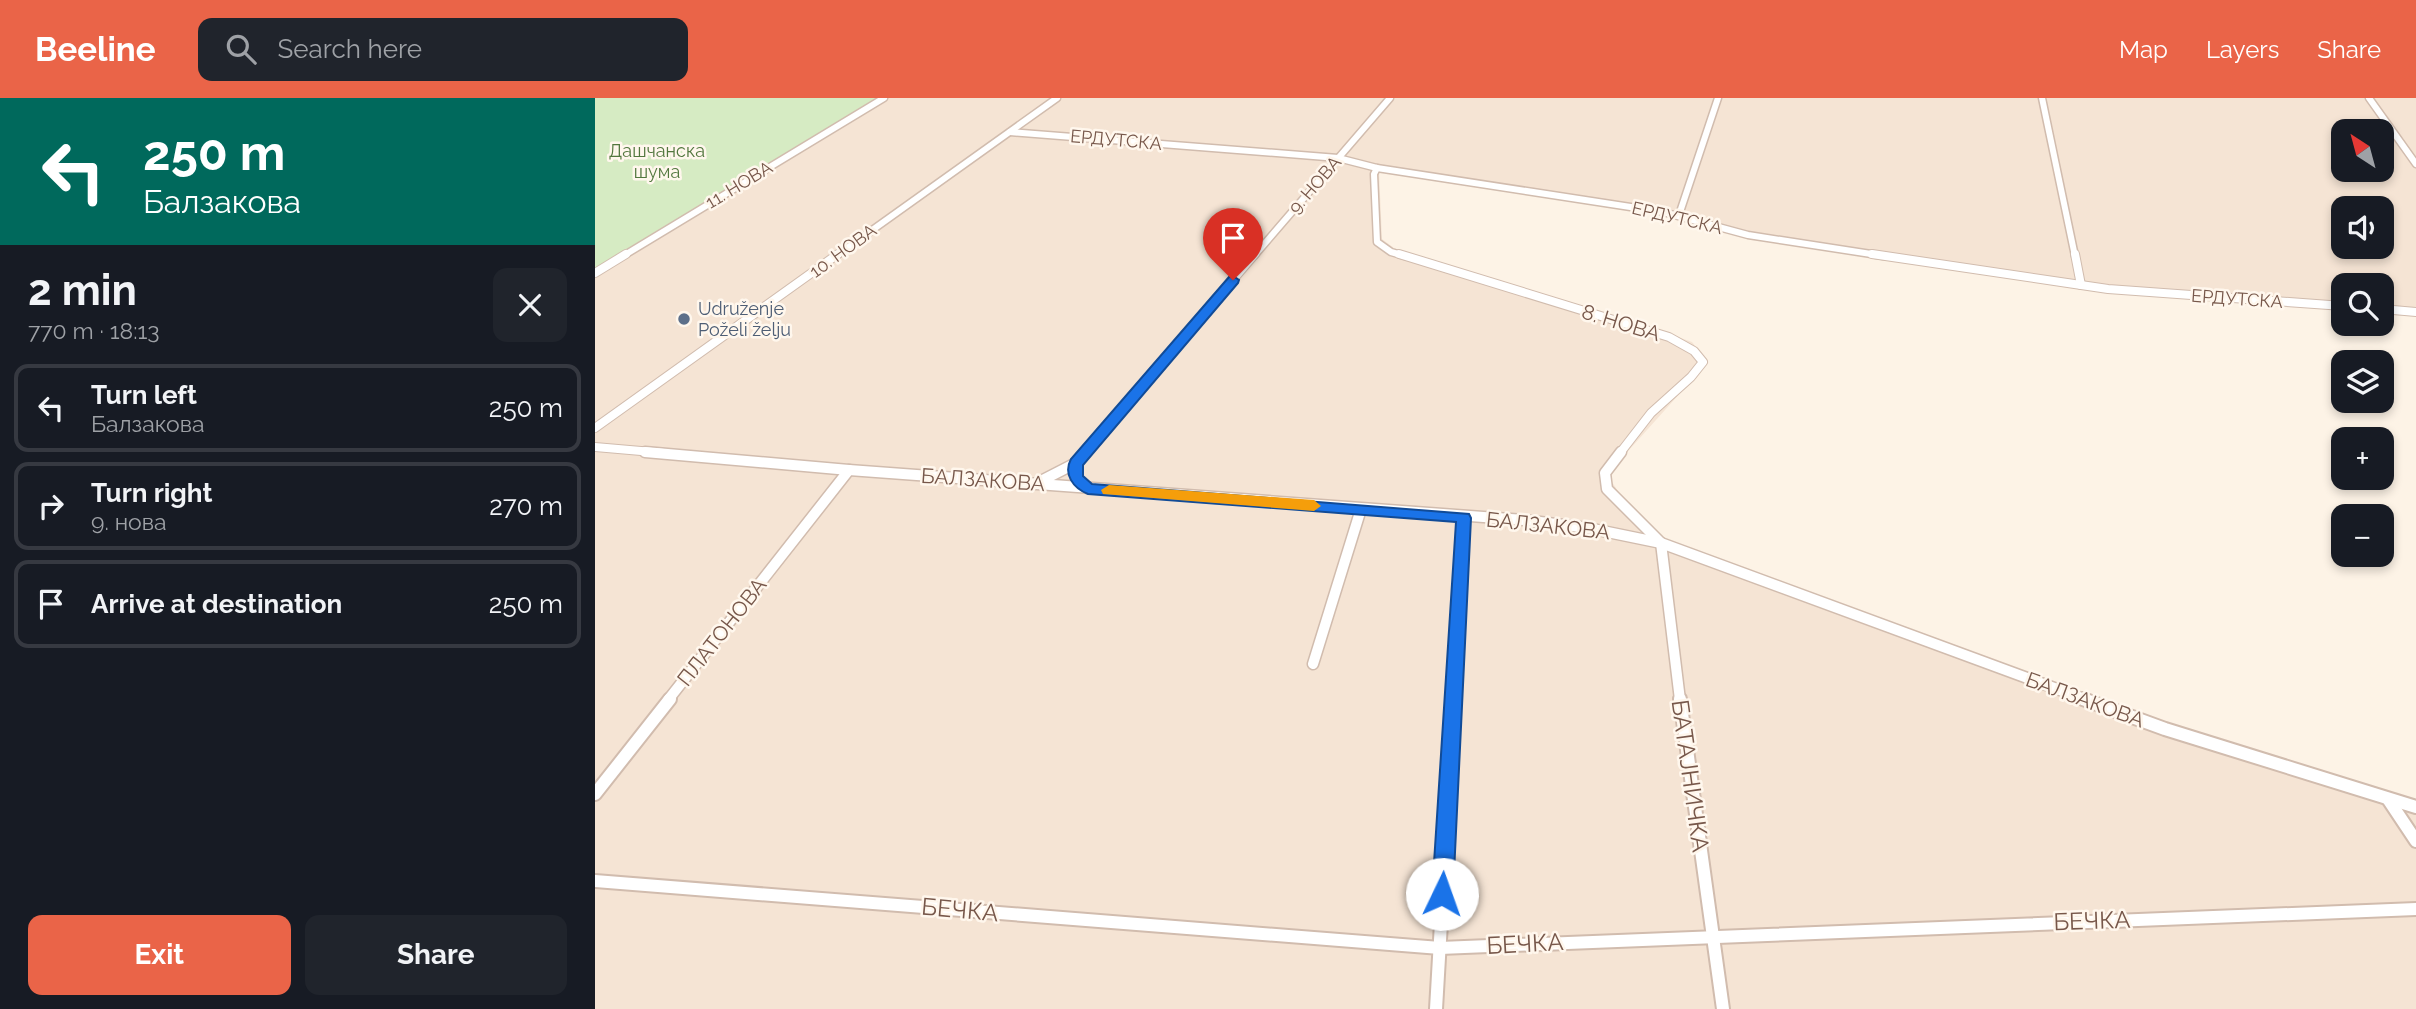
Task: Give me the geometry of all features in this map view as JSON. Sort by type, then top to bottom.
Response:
[{"type":"street","name":"11. НОВА","points":[[595,272],[884,98]]},
{"type":"street","name":"10. НОВА","points":[[595,428],[1057,98]]},
{"type":"street","name":"9. НОВА","points":[[1033,484],[1076,463],[1390,98]]},
{"type":"street","points":[[1679,215],[1718,98]]},
{"type":"street","points":[[2042,98],[2081,285]]},
{"type":"street","points":[[2369,98],[2416,164]]},
{"type":"street","name":"ЕРДУТСКА","points":[[1010,132],[1338,158],[1377,168],[1679,215],[1770,239],[2081,285],[2331,305]]},
{"type":"street","name":"8. НОВА","points":[[1377,168],[1374,174],[1377,242],[1391,252],[1669,337],[1694,351],[1703,362],[1691,377],[1651,414],[1605,473],[1607,489],[1661,543]]},
{"type":"street","points":[[2394,310],[2416,312]]},
{"type":"street","name":"БАЛЗАКОВА","points":[[595,447],[1088,489],[1464,518],[1524,520],[1588,528],[1661,543],[2165,729],[2416,807]]},
{"type":"street","points":[[1076,463],[1076,478],[1088,489]]},
{"type":"street","name":"ПЛАТОНОВА","points":[[595,794],[849,470]]},
{"type":"street","points":[[1313,664],[1361,509]]},
{"type":"street","points":[[1436,1009],[1464,518]]},
{"type":"street","name":"БАТАЈНИЧКА","points":[[1661,543],[1678,687],[1723,1009]]},
{"type":"street","points":[[2388,799],[2416,841]]},
{"type":"street","name":"БЕЧКА","points":[[595,881],[1440,948],[2416,909]]},
{"type":"shaded area","points":[[887,98],[2416,98],[2416,314],[2394,313],[2394,273],[2331,273],[2331,308],[2083,290],[1751,238],[1675,217],[1379,171],[1382,239],[1394,248],[1442,266],[1638,323],[1692,342],[1708,362],[1612,469],[1612,482],[1629,508],[1662,543],[2177,733],[2416,807],[2416,1009],[595,1009],[595,274]]},
{"type":"green space","name":"Дашчанска шума","points":[[595,98],[886,98],[595,272]]},
{"type":"slow traffic","points":[[1109,490],[1314,506]]},
{"type":"place","name":"Udruženje Poželi želju","points":[[684,319]]},
{"type":"route","points":[[1233,280],[1076,463],[1076,478],[1088,489],[1464,518],[1442,894]]}]
